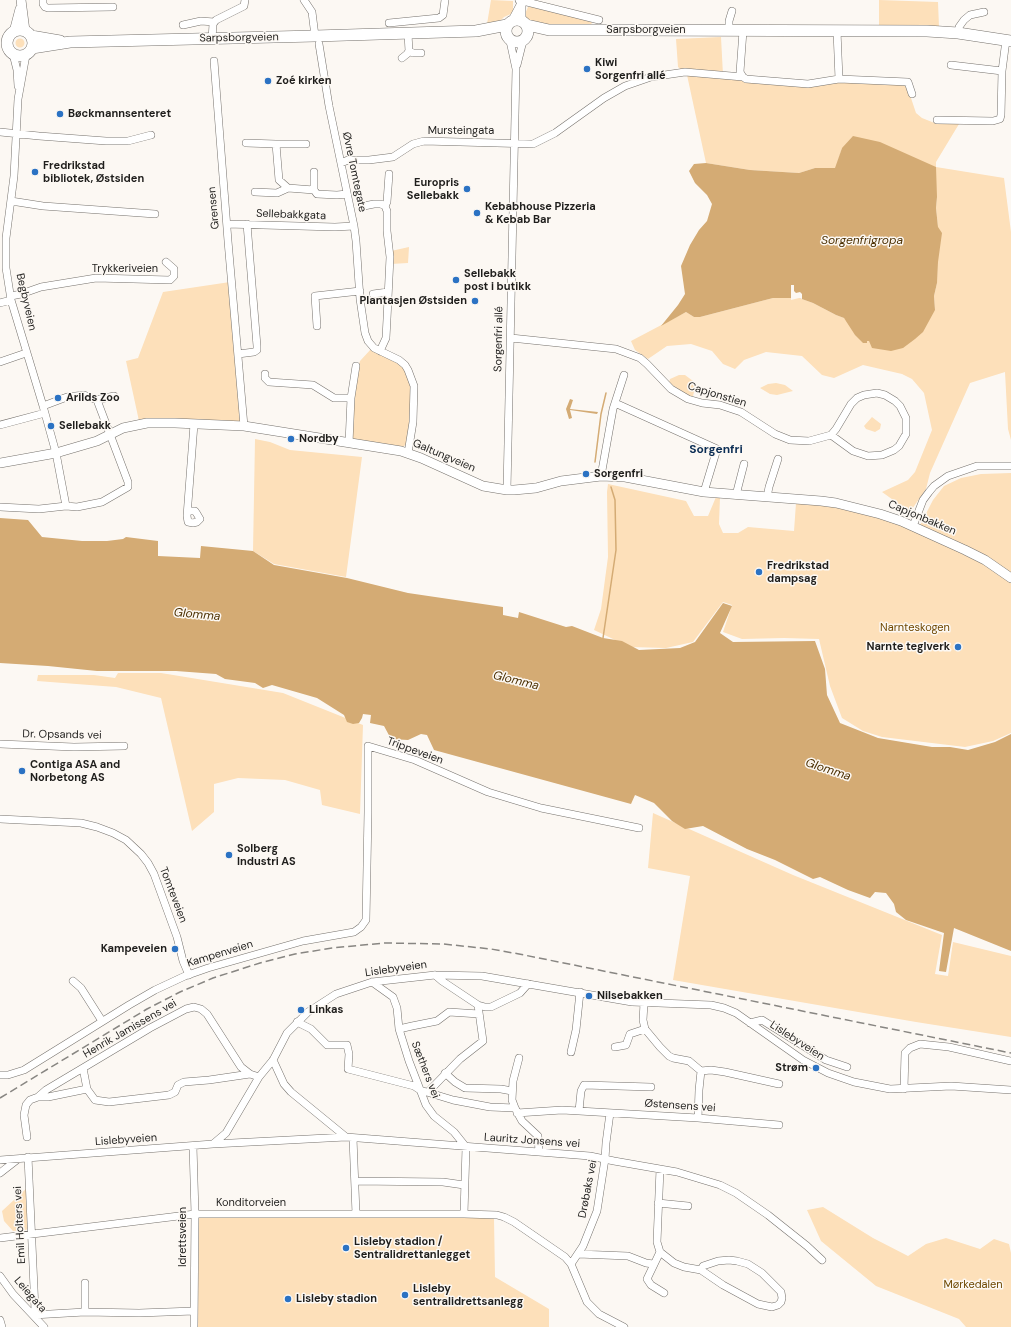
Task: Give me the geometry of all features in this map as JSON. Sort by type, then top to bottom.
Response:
[{"type":"highway","name":"Sarpsborgveien","points":[[70,42],[28,34],[22,30],[7,43],[22,56],[29,51],[70,42],[212,38],[317,40],[476,31],[927,31],[958,33],[1008,40]]},
{"type":"highway","points":[[28,34],[33,40],[29,51]]},
{"type":"main road","name":"Begbyveien","points":[[21,3],[28,34]]},
{"type":"main road","name":"Begbyveien","points":[[7,43],[21,3]]},
{"type":"main road","name":"Galtungveien","points":[[0,463],[56,453],[96,440],[123,428],[146,423],[244,426],[408,453],[483,486],[507,490],[536,488],[561,481],[601,476],[625,477],[704,492],[768,497]]},
{"type":"main road","name":"Capjonbakken","points":[[768,497],[836,503],[880,514],[913,526],[965,550],[985,560],[1011,578]]},
{"type":"street","points":[[43,0],[43,4],[48,8],[67,4],[113,7]]},
{"type":"street","points":[[183,25],[201,21],[214,22],[244,6],[245,0]]},
{"type":"street","name":"Øvre Tomtegate","points":[[304,0],[312,12],[317,40],[318,58],[354,226],[365,333],[368,341],[374,348],[380,351]]},
{"type":"street","points":[[390,23],[439,18],[444,12],[445,0]]},
{"type":"street","points":[[516,69],[517,31],[521,0],[599,20]]},
{"type":"street","points":[[728,30],[732,11]]},
{"type":"street","points":[[958,33],[964,20],[970,15],[984,12]]},
{"type":"street","points":[[212,38],[214,22]]},
{"type":"street","points":[[516,69],[517,31]]},
{"type":"street","points":[[742,31],[740,72],[746,79],[808,84],[839,79],[908,82],[912,94]]},
{"type":"street","points":[[837,32],[839,79]]},
{"type":"street","points":[[402,58],[409,51],[408,34]]},
{"type":"street","points":[[937,120],[993,121],[1000,119],[1002,71],[1008,40]]},
{"type":"street","name":"Begbyveien","points":[[7,43],[17,70],[18,99],[14,176],[6,238],[6,268],[11,298],[56,453],[66,506]]},
{"type":"street","name":"Begbyveien","points":[[18,99],[29,51]]},
{"type":"street","points":[[409,51],[413,53],[421,53]]},
{"type":"street","name":"Grensen","points":[[214,61],[244,426]]},
{"type":"street","points":[[951,65],[1002,71]]},
{"type":"street","name":"Sorgenfri allé","points":[[507,490],[516,69]]},
{"type":"street","name":"Mursteingata","points":[[341,163],[348,160],[369,160],[393,157],[414,144],[424,141],[527,144],[539,142],[555,133],[604,98],[625,86],[651,77],[685,72],[743,77]]},
{"type":"street","points":[[0,132],[106,142],[128,141],[151,135]]},
{"type":"street","points":[[246,143],[306,144]]},
{"type":"street","points":[[276,144],[279,180],[288,188]]},
{"type":"street","points":[[314,172],[314,190]]},
{"type":"street","points":[[389,174],[387,202],[385,206],[387,211],[386,231],[390,257],[386,338],[380,351],[399,360],[405,365],[412,378],[414,386],[413,422],[408,453]]},
{"type":"street","points":[[255,192],[277,193],[288,188],[314,190],[317,194],[347,194]]},
{"type":"street","points":[[10,201],[44,206],[155,214]]},
{"type":"street","points":[[364,206],[378,204],[385,206]]},
{"type":"street","name":"Sellebakkgata","points":[[227,224],[335,228],[354,226]]},
{"type":"street","points":[[238,354],[254,352],[257,350],[258,346],[247,224]]},
{"type":"street","name":"Trykkeriveien","points":[[0,303],[41,287],[96,278],[170,280],[174,276],[174,270],[166,262]]},
{"type":"street","points":[[317,326],[315,296],[360,291]]},
{"type":"street","points":[[373,294],[388,292]]},
{"type":"street","name":"Capjonstien","points":[[511,338],[616,349],[640,358],[671,389],[677,393],[692,400],[720,405],[741,412],[781,437],[790,440],[809,441],[831,435]]},
{"type":"street","points":[[0,362],[26,353]]},
{"type":"street","points":[[349,443],[351,398],[356,366]]},
{"type":"street","points":[[265,374],[265,378],[269,382],[313,385],[334,398],[351,398]]},
{"type":"street","points":[[601,476],[613,409],[624,375]]},
{"type":"street","points":[[877,393],[885,395],[900,406],[906,418],[906,434],[899,446],[876,457],[853,451],[831,435],[851,404],[857,398],[864,395],[877,393]]},
{"type":"street","points":[[0,424],[44,409],[67,397],[84,395],[97,400],[114,396]]},
{"type":"street","points":[[0,508],[39,509],[66,506],[77,507],[102,502],[128,487],[128,482],[111,433],[97,400]]},
{"type":"street","points":[[615,403],[717,449],[704,492]]},
{"type":"street","points":[[188,511],[194,424]]},
{"type":"street","points":[[768,497],[769,487],[778,459]]},
{"type":"street","points":[[736,494],[736,489],[744,464]]},
{"type":"street","points":[[913,526],[923,500],[934,486],[948,476],[978,466],[1011,466]]},
{"type":"street","name":"Dr. Opsands vei","points":[[0,744],[74,747],[124,746]]},
{"type":"street","name":"Trippeveien","points":[[354,932],[361,927],[366,920],[368,746],[415,760],[496,794],[541,808],[639,828]]},
{"type":"street","name":"Tomteveien","points":[[0,819],[82,823],[97,826],[126,840],[141,854],[154,874],[189,975]]},
{"type":"street","name":"Kampenveien","points":[[0,1075],[8,1075],[24,1070],[155,990],[189,975],[303,941],[354,932]]},
{"type":"street","points":[[435,975],[478,1005],[485,1007],[491,1007],[520,993],[528,984]]},
{"type":"street","name":"Lislebyveien","points":[[0,1160],[213,1144],[226,1133],[259,1077],[273,1060],[287,1033],[297,1022],[320,1003],[336,994],[372,982],[435,975],[482,976],[632,1002],[711,1005],[724,1008],[736,1014],[803,1060],[828,1073],[854,1082],[890,1089],[951,1086],[1011,1090]]},
{"type":"street","points":[[73,981],[81,988],[102,1021]]},
{"type":"street","name":"Sæthers vei","points":[[372,982],[393,997],[397,1008],[399,1030],[426,1105],[434,1116],[454,1132],[466,1147]]},
{"type":"street","points":[[572,1052],[580,992]]},
{"type":"street","points":[[644,1003],[643,1020],[645,1029],[669,1056],[689,1061],[701,1070],[725,1072],[779,1084]]},
{"type":"street","points":[[428,1092],[460,1059],[483,1041],[478,1005]]},
{"type":"street","name":"Henrik Jamissens vei","points":[[27,1137],[24,1115],[26,1105],[30,1100],[38,1097],[46,1090],[150,1028],[186,1009],[194,1007],[201,1009],[207,1014],[241,1067],[250,1074],[259,1077]]},
{"type":"street","points":[[399,1030],[426,1022],[437,1021],[449,1012],[479,1014]]},
{"type":"street","name":"Lislebyveien","points":[[750,1023],[762,1020],[826,1060],[847,1067]]},
{"type":"street","name":"Østensens vei","points":[[297,1022],[311,1029],[327,1044],[346,1045],[349,1054],[348,1069],[414,1086],[420,1090],[467,1103],[516,1111],[562,1110],[698,1118],[778,1125]]},
{"type":"street","points":[[615,1047],[626,1045],[630,1034],[645,1029]]},
{"type":"street","points":[[904,1089],[905,1053],[910,1048],[920,1044],[949,1047],[1011,1061]]},
{"type":"street","points":[[519,1058],[512,1091],[512,1100],[516,1111],[525,1124],[538,1136],[539,1152]]},
{"type":"street","points":[[273,1060],[281,1079],[291,1092],[349,1137],[355,1181],[356,1214]]},
{"type":"street","name":"Henrik Jamissens vei","points":[[83,1068],[87,1089],[95,1100],[109,1102],[169,1095],[175,1092],[178,1085],[184,1082],[250,1074]]},
{"type":"street","points":[[698,1118],[701,1070]]},
{"type":"street","points":[[445,1073],[465,1088],[501,1089],[512,1091]]},
{"type":"street","name":"Østensens vei","points":[[579,1111],[581,1092],[584,1085],[651,1087]]},
{"type":"street","points":[[38,1097],[48,1097],[87,1089]]},
{"type":"street","name":"Drøbaks vei","points":[[571,1264],[589,1234],[597,1211],[610,1113]]},
{"type":"street","name":"Lauritz Jonsens vei","points":[[213,1144],[349,1137],[590,1156],[660,1169],[704,1179],[736,1193],[768,1215],[822,1260]]},
{"type":"street","name":"Idrettsveien","points":[[193,1146],[195,1214],[194,1327]]},
{"type":"street","points":[[464,1214],[466,1147]]},
{"type":"street","points":[[0,1173],[18,1158]]},
{"type":"street","name":"Emil Holters vei","points":[[28,1158],[35,1310],[33,1315]]},
{"type":"street","points":[[660,1169],[657,1242],[660,1252],[669,1260],[680,1266],[701,1270],[723,1285],[758,1304],[772,1306],[778,1305],[781,1302],[781,1292],[762,1273],[748,1264],[729,1260],[718,1261],[703,1266],[701,1270]]},
{"type":"street","points":[[355,1181],[443,1182],[464,1185]]},
{"type":"street","points":[[658,1203],[688,1206]]},
{"type":"street","name":"Konditorveien","points":[[0,1238],[195,1214],[492,1215],[504,1217],[514,1222],[558,1251],[571,1264]]},
{"type":"street","points":[[660,1252],[647,1277],[647,1281],[664,1293]]},
{"type":"street","points":[[578,1254],[628,1256],[653,1264]]},
{"type":"street","points":[[571,1264],[587,1302],[592,1308],[599,1314],[624,1327]]},
{"type":"street","name":"Leiegata","points":[[0,1276],[13,1294],[44,1327]]},
{"type":"street","points":[[85,1283],[85,1312]]},
{"type":"street","points":[[33,1315],[85,1312],[139,1313],[194,1311]]},
{"type":"street","points":[[0,1320],[2,1327]]},
{"type":"green space","points":[[491,0],[513,1],[513,13],[504,17],[499,22],[487,24]]},
{"type":"green space","points":[[879,0],[938,2],[939,27],[879,31]]},
{"type":"green space","points":[[528,7],[591,21],[592,23],[590,25],[535,26],[526,18],[525,14]]},
{"type":"green space","points":[[721,37],[723,75],[810,85],[838,78],[904,84],[910,95],[916,113],[922,118],[937,124],[959,124],[936,162],[936,167],[1004,178],[1011,232],[1011,440],[1008,429],[1005,372],[970,383],[930,473],[926,489],[910,512],[882,492],[908,480],[915,472],[932,430],[924,393],[912,379],[902,374],[863,365],[834,378],[822,375],[802,356],[766,352],[744,360],[735,369],[723,364],[712,351],[691,344],[667,346],[648,359],[635,350],[631,341],[686,312],[694,317],[700,317],[773,298],[799,298],[813,303],[844,318],[867,341],[935,310],[934,296],[937,283],[938,227],[936,208],[937,197],[842,148],[836,168],[815,168],[799,173],[750,170],[706,163],[687,75],[678,67],[676,39]]},
{"type":"green space","points":[[18,39],[22,39],[24,43],[22,47],[18,47],[16,45],[16,41]]},
{"type":"green space","points":[[409,247],[408,263],[391,264],[391,251]]},
{"type":"green space","points":[[230,282],[242,423],[139,421],[126,361],[138,358],[163,292]]},
{"type":"green space","points":[[371,349],[401,364],[408,374],[411,386],[410,425],[407,444],[401,448],[354,440],[352,437],[357,371],[360,361]]},
{"type":"green space","points":[[679,375],[685,375],[693,381],[695,388],[693,396],[689,396],[669,383],[670,379]]},
{"type":"green space","points":[[776,383],[785,385],[793,391],[777,395],[770,394],[760,388],[768,384]]},
{"type":"green space","points":[[872,417],[881,424],[880,429],[875,432],[866,429],[864,426]]},
{"type":"green space","points":[[255,439],[270,442],[290,450],[362,457],[346,577],[274,564],[253,551]]},
{"type":"green space","name":"Narnteskogen","points":[[1011,473],[1011,733],[993,741],[965,747],[882,737],[863,731],[842,718],[830,686],[819,639],[742,639],[723,632],[732,605],[723,602],[693,642],[666,648],[630,647],[594,630],[601,609],[608,557],[608,484],[686,501],[694,516],[708,516],[716,497],[720,497],[719,524],[723,533],[738,533],[748,527],[794,531],[796,503],[834,506],[874,514],[918,529],[933,500],[944,486],[961,478],[981,474]]},
{"type":"green space","points":[[118,673],[161,673],[283,693],[363,725],[360,814],[322,805],[320,790],[285,780],[238,778],[214,784],[214,812],[192,831],[161,698],[116,687],[37,681],[38,675],[94,675],[115,678]]},
{"type":"green space","points":[[653,813],[793,875],[942,935],[935,974],[948,976],[953,942],[1011,956],[1011,1037],[673,980],[690,876],[648,868]]},
{"type":"green space","points":[[28,1187],[30,1227],[26,1230],[13,1231],[4,1221],[2,1211]]},
{"type":"green space","name":"Mørkedalen","points":[[823,1207],[873,1238],[908,1256],[926,1244],[946,1238],[980,1249],[994,1239],[1009,1244],[1011,1253],[1011,1327],[966,1327],[959,1319],[876,1286],[821,1241],[807,1210]]},
{"type":"green space","name":"Lisleby stadion / Sentralidrettanlegget","points":[[199,1218],[494,1218],[495,1277],[549,1309],[549,1327],[198,1327]]},
{"type":"water","name":"Sorgenfrigropa","points":[[853,136],[880,142],[936,167],[936,208],[938,227],[942,233],[937,283],[934,296],[935,310],[923,332],[903,348],[891,351],[872,348],[869,341],[867,341],[867,343],[863,343],[855,335],[844,318],[799,298],[773,298],[700,317],[694,317],[686,312],[661,326],[685,294],[681,266],[690,245],[699,230],[707,221],[712,204],[707,195],[695,183],[689,171],[694,164],[706,163],[750,170],[799,173],[815,168],[835,168],[842,148]]},
{"type":"water","points":[[570,399],[573,400],[570,409],[598,412],[597,414],[570,410],[572,418],[569,419],[566,409]]},
{"type":"water","name":"Glomma","points":[[0,518],[28,520],[42,537],[82,541],[107,541],[123,539],[126,537],[158,541],[158,556],[200,558],[201,546],[253,551],[274,565],[347,578],[408,593],[503,607],[503,615],[518,618],[519,612],[566,627],[572,626],[603,638],[622,641],[639,650],[680,648],[695,642],[723,603],[732,606],[720,633],[733,642],[815,641],[825,669],[827,695],[840,723],[878,738],[932,747],[950,747],[968,750],[995,742],[1011,734],[1011,951],[954,928],[946,972],[939,971],[944,933],[906,920],[896,912],[894,904],[886,893],[875,892],[870,898],[820,877],[813,879],[775,860],[747,849],[703,826],[685,829],[672,821],[654,803],[635,795],[631,804],[434,750],[427,735],[421,734],[408,740],[391,739],[384,726],[370,723],[371,715],[363,714],[359,723],[353,724],[347,722],[344,715],[317,698],[272,685],[263,688],[255,683],[225,679],[216,674],[176,671],[97,671],[0,663]]},
{"type":"pier","points":[[791,285],[794,285],[794,291],[796,293],[800,292],[802,294],[802,299],[799,298],[791,300]]},
{"type":"waterway","points":[[595,462],[601,414],[606,393]]},
{"type":"waterway","points":[[603,638],[616,550],[615,500],[611,487]]},
{"type":"railway","points":[[0,1098],[147,1009],[180,992],[213,978],[295,954],[332,948],[385,943],[443,944],[491,949],[1011,1053]]},
{"type":"place","name":"Kiwi Sorgenfri allé","points":[[587,69]]},
{"type":"place","name":"Zoé kirken","points":[[268,81]]},
{"type":"place","name":"Bøckmannsenteret","points":[[60,114]]},
{"type":"place","name":"Fredrikstad bibliotek, Østsiden","points":[[35,172]]},
{"type":"place","name":"Europris Sellebakk","points":[[467,189]]},
{"type":"place","name":"Kebabhouse Pizzeria & Kebab Bar","points":[[477,213]]},
{"type":"place","name":"Sellebakk post i butikk","points":[[456,280]]},
{"type":"place","name":"Plantasjen Østsiden","points":[[475,301]]},
{"type":"place","name":"Arilds Zoo","points":[[58,398]]},
{"type":"place","name":"Sellebakk","points":[[51,426]]},
{"type":"place","name":"Nordby","points":[[291,439]]},
{"type":"place","name":"Sorgenfri","points":[[586,474]]},
{"type":"place","name":"Fredrikstad dampsag","points":[[759,572]]},
{"type":"place","name":"Narnte teglverk","points":[[958,647]]},
{"type":"place","name":"Contiga ASA and Norbetong AS","points":[[22,771]]},
{"type":"place","name":"Solberg Industri AS","points":[[229,855]]},
{"type":"place","name":"Kampeveien","points":[[175,949]]},
{"type":"place","name":"Nilsebakken","points":[[589,996]]},
{"type":"place","name":"Linkas","points":[[301,1010]]},
{"type":"place","name":"Strøm","points":[[816,1068]]},
{"type":"place","name":"Lisleby stadion / Sentralidrettanlegget","points":[[346,1248]]},
{"type":"place","name":"Lisleby sentralidrettsanlegg","points":[[405,1295]]},
{"type":"place","name":"Lisleby stadion","points":[[288,1299]]},
{"type":"district","name":"Sorgenfri","points":[[716,450]]}]
